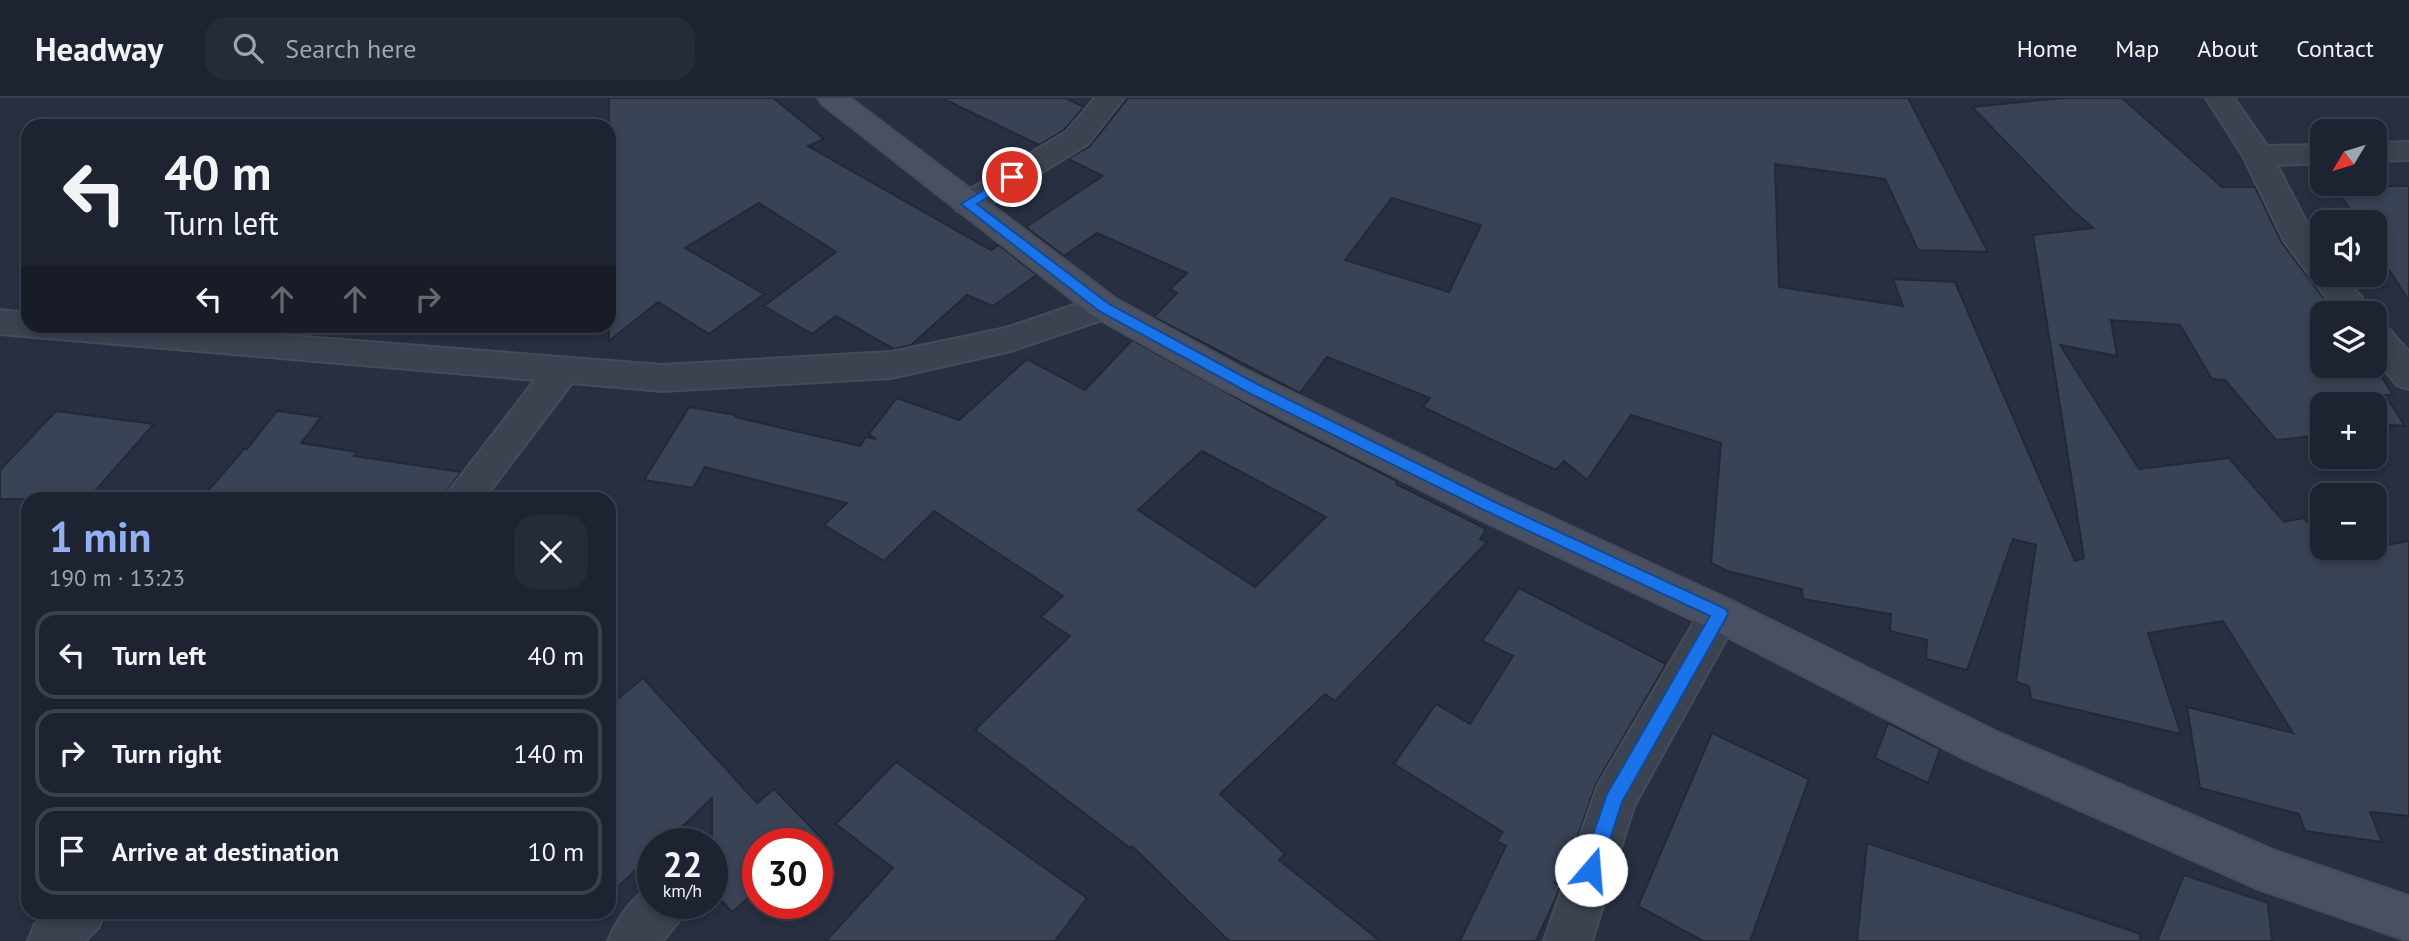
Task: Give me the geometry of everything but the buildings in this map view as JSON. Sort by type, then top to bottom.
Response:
[{"type":"main road","points":[[832,98],[1104,307],[1268,396],[1493,508],[1720,614],[1982,746],[2272,872],[2409,919]]},
{"type":"street","points":[[968,204],[1077,138],[1110,98]]},
{"type":"street","points":[[2220,98],[2259,156],[2300,241],[2310,254]]},
{"type":"street","points":[[2387,152],[2409,151]]},
{"type":"street","points":[[2259,156],[2310,154]]},
{"type":"street","points":[[2335,287],[2347,301]]},
{"type":"street","points":[[121,333],[662,378],[891,365],[1011,339],[1104,307]]},
{"type":"street","points":[[0,322],[21,324]]},
{"type":"street","points":[[2387,349],[2409,376]]},
{"type":"street","points":[[467,492],[563,370]]},
{"type":"street","points":[[1568,941],[1614,800],[1720,614]]},
{"type":"street","points":[[52,941],[74,919]]},
{"type":"route","points":[[1012,177],[968,204],[1104,307],[1254,389],[1493,508],[1720,614],[1614,800],[1591,870]]}]
